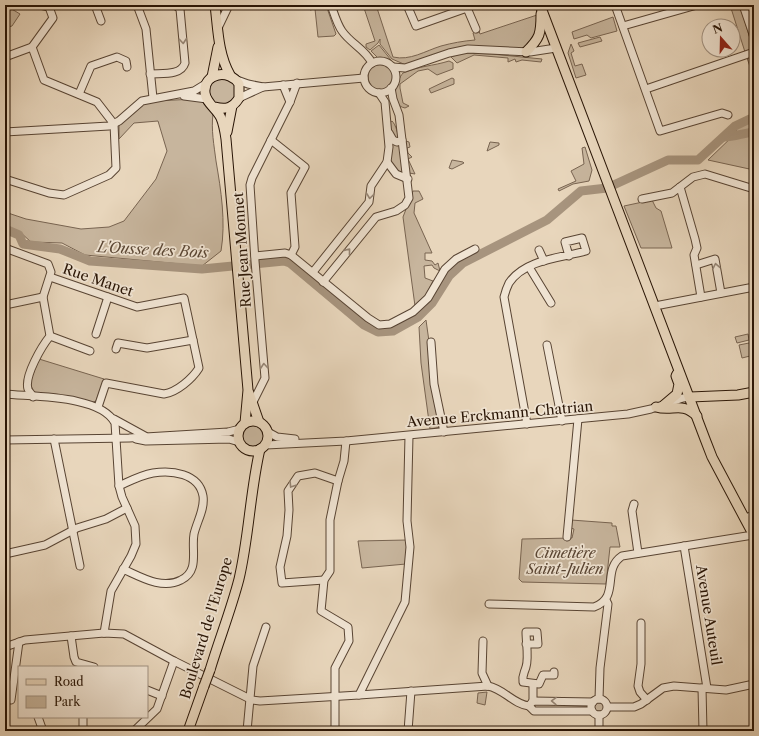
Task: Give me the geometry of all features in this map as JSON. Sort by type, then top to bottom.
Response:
[{"type":"main road","points":[[215,107],[226,109],[232,106],[239,98],[240,88],[224,65],[219,44],[216,5]]},
{"type":"main road","points":[[541,6],[712,457],[754,535]]},
{"type":"main road","points":[[526,52],[539,39],[541,31],[541,6]]},
{"type":"main road","points":[[219,44],[209,80],[205,88],[207,99],[215,107],[221,119],[226,139],[248,390],[259,422],[268,432],[268,441],[263,447],[250,451],[239,442],[238,433],[242,426],[248,390]]},
{"type":"main road","points":[[209,80],[221,74],[233,78]]},
{"type":"main road","points":[[226,139],[232,106]]},
{"type":"main road","points":[[679,369],[676,376],[679,384],[677,394],[660,406],[665,410],[678,406],[685,408],[697,416]]},
{"type":"main road","points":[[690,397],[738,395],[754,392]]},
{"type":"main road","points":[[242,426],[254,421],[259,422]]},
{"type":"main road","name":"Boulevard de l'Europe","points":[[252,485],[263,447]]},
{"type":"main road","name":"Boulevard de l'Europe","points":[[188,731],[210,670],[239,579],[248,523],[252,485],[251,460],[246,449]]},
{"type":"street","points":[[5,57],[32,48],[53,18],[52,6],[40,5]]},
{"type":"street","points":[[95,5],[101,21]]},
{"type":"street","points":[[137,5],[146,29],[153,98]]},
{"type":"street","points":[[150,74],[179,72],[183,69],[185,64],[180,9],[175,5]]},
{"type":"street","points":[[218,30],[229,5]]},
{"type":"street","points":[[331,5],[342,31],[355,44],[368,53],[372,63]]},
{"type":"street","points":[[407,5],[416,26],[467,6],[476,29]]},
{"type":"street","points":[[615,5],[660,131],[722,113],[728,115]]},
{"type":"street","points":[[623,26],[697,5]]},
{"type":"street","points":[[743,5],[754,37]]},
{"type":"street","points":[[5,180],[58,195],[64,194],[109,175],[116,168],[114,124],[97,102],[44,80],[32,48]]},
{"type":"street","points":[[323,282],[376,217],[396,211],[405,205],[409,198],[408,179],[399,115],[393,99],[392,88],[396,76],[405,68],[449,53],[468,49],[526,52],[556,48]]},
{"type":"street","points":[[646,89],[754,52]]},
{"type":"street","points":[[79,94],[91,66],[118,57],[126,61],[127,67]]},
{"type":"street","points":[[313,272],[369,202],[371,186],[387,162],[389,147],[385,102],[379,93],[371,90],[364,78],[366,69],[372,63],[382,61],[393,67],[405,68]]},
{"type":"street","points":[[393,67],[396,76]]},
{"type":"street","points":[[233,78],[248,84],[263,87],[364,78]]},
{"type":"street","points":[[5,132],[109,126],[114,124],[137,105],[153,98],[178,95],[194,91],[209,80]]},
{"type":"street","name":"Rue Jean Monnet","points":[[252,402],[265,378],[250,185],[252,178],[290,102],[297,83]]},
{"type":"street","points":[[283,85],[290,102]]},
{"type":"street","points":[[239,98],[263,87]]},
{"type":"street","points":[[379,93],[392,88]]},
{"type":"street","points":[[178,95],[207,99]]},
{"type":"street","points":[[386,124],[399,115]]},
{"type":"street","points":[[386,124],[393,140],[397,142],[402,140]]},
{"type":"street","points":[[271,140],[305,167],[291,193],[295,247],[291,255]]},
{"type":"street","points":[[387,162],[396,174],[408,179]]},
{"type":"street","points":[[642,199],[672,193],[693,177],[705,174],[754,189]]},
{"type":"street","points":[[680,187],[695,239],[696,265],[702,297]]},
{"type":"street","points":[[5,248],[48,264],[51,272],[43,297],[50,336],[42,346],[28,380],[28,390],[33,397]]},
{"type":"street","points":[[255,260],[285,253],[291,255],[368,318],[379,325],[390,324],[403,318],[419,307],[428,298],[445,269],[456,260],[475,249]]},
{"type":"street","points":[[539,250],[544,261]]},
{"type":"street","points":[[527,424],[504,297],[509,283],[518,273],[544,261],[569,256]]},
{"type":"street","points":[[696,265],[715,259],[722,293]]},
{"type":"street","points":[[529,267],[551,303]]},
{"type":"street","name":"Rue Manet","points":[[50,278],[137,307],[184,298],[193,340]]},
{"type":"street","points":[[655,306],[754,287]]},
{"type":"street","points":[[5,304],[43,297]]},
{"type":"street","points":[[96,334],[108,297]]},
{"type":"street","points":[[50,336],[90,350]]},
{"type":"street","points":[[98,407],[106,383],[164,394],[171,393],[194,375],[199,368],[193,340],[147,348],[118,343],[116,349]]},
{"type":"street","points":[[431,342],[434,384],[444,432]]},
{"type":"street","points":[[547,345],[562,421]]},
{"type":"street","points":[[5,394],[71,400],[98,407],[113,419],[145,436]]},
{"type":"street","name":"Avenue Erckmann-Chatrian","points":[[268,432],[277,437],[309,441],[346,441],[409,436],[628,414],[690,397]]},
{"type":"street","points":[[104,633],[110,595],[136,544],[135,526],[119,486],[117,438],[113,419]]},
{"type":"street","points":[[566,537],[578,419]]},
{"type":"street","points":[[5,440],[129,438],[228,432],[242,426]]},
{"type":"street","points":[[359,695],[405,602],[410,547],[407,521],[409,436]]},
{"type":"street","points":[[129,438],[146,441],[229,439],[239,442]]},
{"type":"street","points":[[54,439],[80,566]]},
{"type":"street","name":"Avenue Erckmann-Chatrian","points":[[263,447],[309,441]]},
{"type":"street","points":[[335,731],[335,668],[349,641],[348,627],[321,611],[324,580],[330,571],[330,520],[338,481],[344,461],[346,441]]},
{"type":"street","points":[[119,486],[152,473],[177,473],[188,476],[195,482],[203,495],[203,504],[194,534],[193,566],[185,578],[171,583],[160,583],[123,569]]},
{"type":"street","points":[[324,580],[282,583],[280,567],[287,536],[289,510],[288,491],[298,476],[315,473],[338,481]]},
{"type":"street","points":[[634,504],[632,511],[638,553]]},
{"type":"street","points":[[5,554],[45,544],[72,530],[106,519],[127,508]]},
{"type":"street","points":[[745,518],[754,515]]},
{"type":"street","points":[[489,604],[594,607],[606,600],[609,593],[612,567],[616,560],[622,556],[754,535]]},
{"type":"street","name":"Avenue Auteuil","points":[[684,546],[705,688],[703,731]]},
{"type":"street","points":[[592,711],[596,700],[608,604],[606,600]]},
{"type":"street","points":[[641,623],[641,664],[638,686],[647,700]]},
{"type":"street","points":[[247,731],[253,666],[266,626]]},
{"type":"street","points":[[5,645],[19,642],[104,633],[129,635],[174,662],[250,699],[260,701],[488,686],[497,688],[514,702],[531,704],[596,700],[606,702],[608,707]]},
{"type":"street","points":[[72,636],[74,657],[76,662],[90,666]]},
{"type":"street","points":[[483,641],[482,673],[488,686]]},
{"type":"street","points":[[11,700],[19,642]]},
{"type":"street","points":[[526,644],[527,667],[522,675],[523,682],[539,684],[543,675],[554,675],[554,672]]},
{"type":"street","points":[[134,731],[157,710],[174,662]]},
{"type":"street","points":[[533,684],[531,704],[534,711],[592,711],[599,715],[604,714],[608,707]]},
{"type":"street","points":[[608,707],[634,707],[647,700],[663,688],[674,686],[726,690],[754,684]]},
{"type":"street","points":[[148,690],[162,696]]},
{"type":"street","points":[[408,731],[411,691]]},
{"type":"street","points":[[599,715],[599,731]]},
{"type":"street","points":[[38,718],[43,731]]},
{"type":"street","points":[[82,731],[83,718]]},
{"type":"green space","points":[[5,5],[20,14],[12,26],[5,28]]},
{"type":"green space","points":[[312,5],[326,5],[336,34],[334,36],[318,37],[315,9],[310,10]]},
{"type":"green space","points":[[363,5],[376,5],[393,57],[399,58],[411,57],[445,45],[475,40],[473,33],[479,31],[480,34],[537,15],[539,30],[525,48],[468,46],[406,65],[392,59],[380,44],[380,39],[378,43],[370,50],[366,47],[366,44],[375,41]]},
{"type":"green space","points":[[730,5],[740,5],[753,49],[745,52],[741,39],[741,18],[734,18]]},
{"type":"green space","points":[[746,5],[752,5],[754,13],[754,29]]},
{"type":"green space","points":[[613,17],[617,31],[591,38],[587,35],[574,39],[572,32]]},
{"type":"green space","points":[[600,37],[602,41],[580,47],[578,43]]},
{"type":"green space","points":[[571,44],[574,51],[571,53],[575,66],[582,64],[586,75],[576,78],[568,53]]},
{"type":"green space","points":[[379,45],[391,61],[378,58],[371,51]]},
{"type":"green space","points":[[462,53],[492,54],[542,59],[541,62],[522,60],[516,62],[515,59],[508,62],[508,58],[474,55],[457,63],[451,57]]},
{"type":"green space","points":[[754,55],[754,78],[747,58]]},
{"type":"green space","points":[[449,61],[453,63],[453,69],[437,75],[428,69],[418,71],[400,84],[403,103],[409,106],[405,108],[400,106],[395,98],[395,92],[398,81],[403,73]]},
{"type":"green space","points":[[381,64],[390,68],[394,77],[390,86],[381,90],[372,86],[368,77],[372,68]]},
{"type":"green space","points":[[223,76],[235,84],[235,98],[228,104],[214,103],[209,96],[210,82]]},
{"type":"green space","points":[[452,78],[454,79],[454,84],[431,93],[429,89]]},
{"type":"green space","points":[[196,99],[204,103],[213,114],[213,138],[223,217],[221,251],[202,266],[85,255],[62,243],[31,242],[20,232],[5,226],[5,212],[26,219],[81,229],[109,227],[124,221],[156,179],[167,151],[158,121],[134,123],[119,139],[119,124],[141,105],[154,101]]},
{"type":"green space","points":[[754,117],[754,170],[708,160],[737,132],[735,127]]},
{"type":"green space","points":[[392,121],[396,127],[399,137],[399,139],[396,140],[388,124]]},
{"type":"green space","points":[[406,141],[409,142],[410,147],[407,148],[408,153],[412,157],[408,159],[415,174],[409,173]]},
{"type":"green space","points":[[490,142],[499,143],[499,145],[487,151]]},
{"type":"green space","points":[[392,143],[400,145],[404,173],[400,175],[390,164]]},
{"type":"green space","points":[[585,147],[592,170],[589,181],[573,184],[559,191],[558,189],[576,181],[571,171],[584,164],[582,148]]},
{"type":"green space","points":[[452,160],[464,163],[452,169],[449,168]]},
{"type":"green space","points":[[413,191],[419,191],[423,199],[415,203],[414,213],[432,253],[425,253],[425,260],[432,261],[435,265],[438,263],[440,271],[432,265],[424,266],[425,278],[433,281],[426,295],[415,306],[403,217]]},
{"type":"green space","points":[[652,200],[656,208],[661,211],[672,248],[641,248],[624,206]]},
{"type":"green space","points":[[426,320],[441,427],[430,429],[421,363],[419,327]]},
{"type":"green space","points":[[748,334],[749,340],[737,343],[735,337]]},
{"type":"green space","points":[[754,342],[754,355],[742,358],[739,345]]},
{"type":"green space","points":[[39,359],[104,379],[96,401],[93,402],[33,392],[30,382]]},
{"type":"green space","points":[[253,424],[261,428],[265,436],[261,444],[253,448],[245,444],[241,436],[245,428]]},
{"type":"green space","name":"Cimetière Saint-Julien","points":[[571,520],[612,523],[612,526],[616,526],[620,547],[610,547],[606,584],[522,582],[519,579],[522,539],[572,538],[574,529],[570,528]]},
{"type":"green space","points":[[407,540],[406,564],[362,568],[358,541]]},
{"type":"green space","points":[[487,692],[485,705],[477,703],[478,693]]},
{"type":"green space","points":[[599,701],[603,703],[605,707],[603,711],[599,713],[595,711],[593,707],[595,703]]},
{"type":"waterway","name":"L'Ousse des Bois","points":[[5,229],[19,235],[23,244],[60,249],[90,261],[202,269],[284,261],[290,263],[364,325],[378,332],[393,331],[418,317],[432,303],[449,276],[463,263],[547,220],[581,191],[607,188],[668,160],[698,160],[735,126],[754,117]]},
{"type":"waterway","name":"L'Ousse des Bois","points":[[724,137],[754,132]]}]
